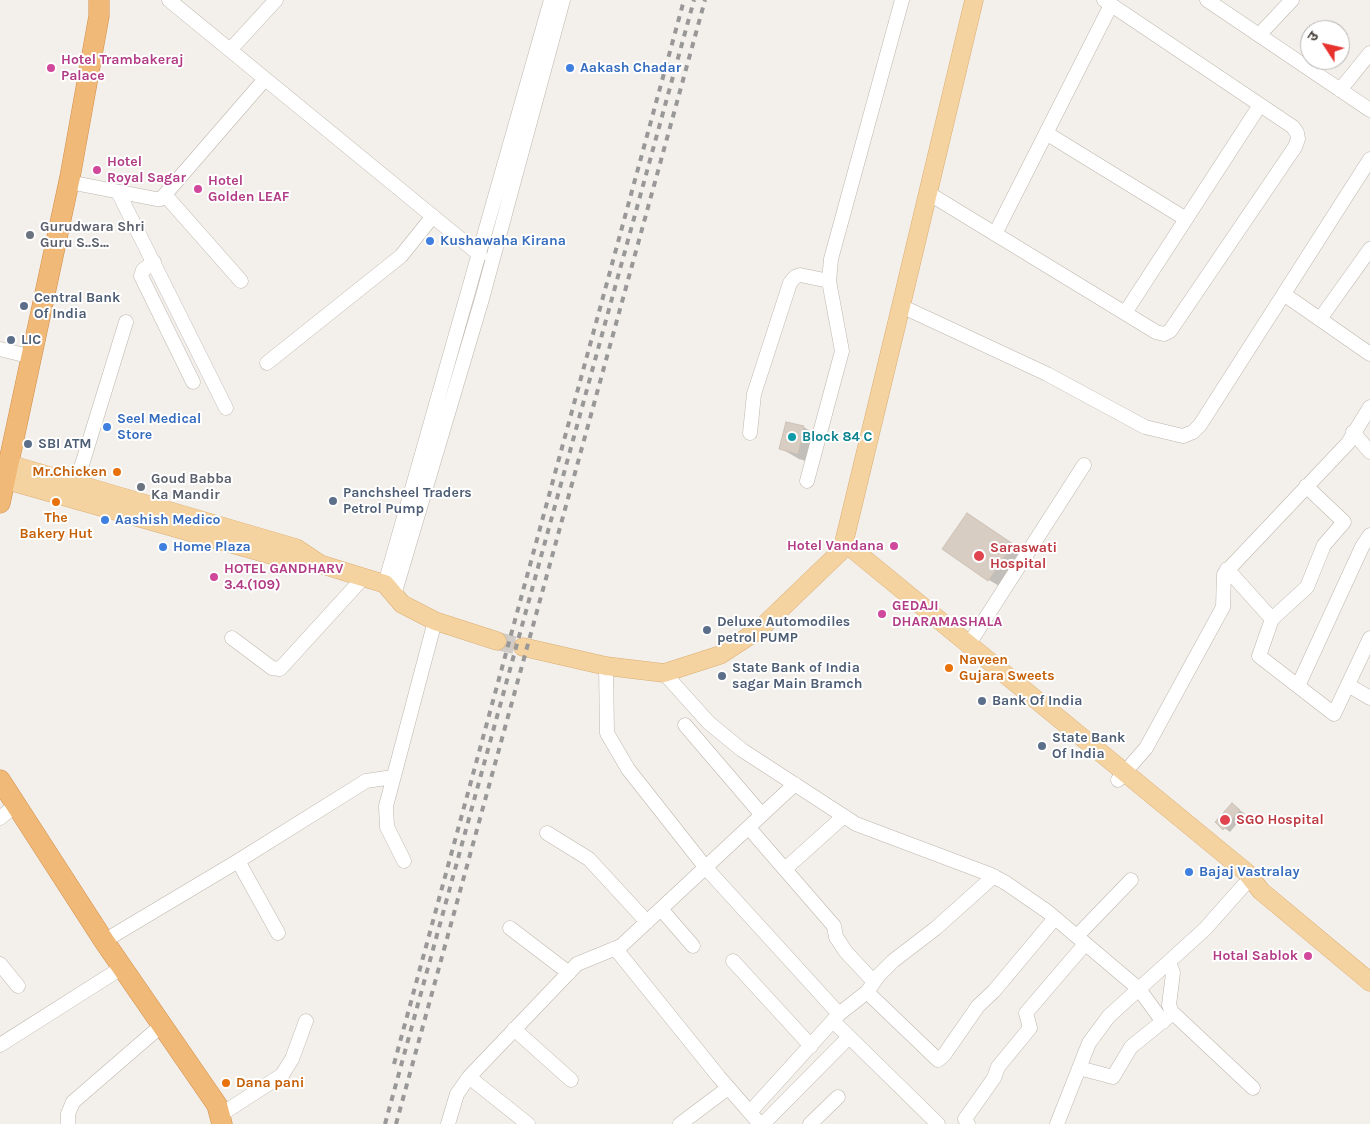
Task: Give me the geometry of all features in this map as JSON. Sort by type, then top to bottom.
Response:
[{"type":"highway","points":[[0,503],[8,472],[7,442],[32,357],[69,182],[99,16],[99,0]]},
{"type":"highway","points":[[0,780],[104,941],[217,1105],[221,1120]]},
{"type":"main road","points":[[523,648],[606,666],[664,673],[720,655],[760,629],[841,547],[974,0]]},
{"type":"main road","points":[[8,472],[76,484],[296,548],[320,564]]},
{"type":"main road","points":[[8,472],[300,563],[320,564],[363,578],[389,590],[402,604],[435,621],[497,641]]},
{"type":"main road","points":[[841,547],[969,644],[1121,776]]},
{"type":"main road","points":[[841,547],[1121,776],[1246,872],[1253,888],[1370,982]]},
{"type":"street","points":[[169,0],[480,255]]},
{"type":"street","points":[[230,50],[276,0]]},
{"type":"street","points":[[389,590],[551,0]]},
{"type":"street","points":[[389,590],[482,299],[563,0]]},
{"type":"street","points":[[807,481],[842,351],[829,281],[830,259],[902,0]]},
{"type":"street","points":[[1207,0],[1370,110]]},
{"type":"street","points":[[1259,35],[1292,0]]},
{"type":"street","points":[[928,193],[995,234],[1156,332],[1164,334],[1170,331],[1298,139],[1292,127],[1107,2],[1046,133],[995,234]]},
{"type":"street","points":[[1340,90],[1370,53]]},
{"type":"street","points":[[69,182],[156,199],[166,196],[265,78]]},
{"type":"street","points":[[1125,313],[1260,105]]},
{"type":"street","points":[[1046,133],[1186,219]]},
{"type":"street","points":[[901,306],[1047,374],[1145,427],[1183,436],[1193,432],[1200,425],[1370,160]]},
{"type":"street","points":[[118,192],[226,408]]},
{"type":"street","points":[[166,196],[241,281]]},
{"type":"street","points":[[267,363],[401,256],[433,216]]},
{"type":"street","points":[[1320,319],[1370,248]]},
{"type":"street","points":[[154,262],[143,270],[141,276],[193,382]]},
{"type":"street","points":[[750,433],[754,394],[790,283],[795,277],[800,275],[829,281]]},
{"type":"street","points":[[1284,295],[1370,354]]},
{"type":"street","points":[[76,484],[126,322]]},
{"type":"street","points":[[0,349],[32,357]]},
{"type":"street","points":[[1121,776],[1146,748],[1223,607],[1224,574],[1348,443],[1370,407]]},
{"type":"street","points":[[1353,432],[1370,452]]},
{"type":"street","points":[[969,644],[1084,464]]},
{"type":"street","points":[[1306,486],[1344,522],[1324,545],[1307,587],[1272,618],[1258,656],[1334,714],[1370,638]]},
{"type":"street","points":[[1298,686],[1369,538]]},
{"type":"street","points":[[1227,570],[1272,618]]},
{"type":"street","points":[[232,638],[272,668],[280,669],[363,578]]},
{"type":"street","points":[[404,861],[386,821],[386,806],[435,621]]},
{"type":"street","points":[[606,666],[607,733],[628,769],[706,868],[836,1018],[849,1037],[938,1124]]},
{"type":"street","points":[[664,673],[709,723],[742,750],[856,824],[994,876],[1055,918],[1139,989],[1167,1017],[1253,1088]]},
{"type":"street","points":[[1348,685],[1370,698]]},
{"type":"street","points":[[684,725],[762,815]]},
{"type":"street","points":[[104,941],[238,862],[366,781],[393,777]]},
{"type":"street","points":[[448,1124],[457,1094],[469,1077],[577,964],[621,946],[795,784]]},
{"type":"street","points":[[0,818],[16,805]]},
{"type":"street","points":[[785,870],[844,816]]},
{"type":"street","points":[[749,828],[834,926],[836,937],[871,987],[938,1060],[944,1055],[978,1006],[994,991],[1055,918]]},
{"type":"street","points":[[548,833],[590,859],[648,922]]},
{"type":"street","points":[[238,862],[278,933]]},
{"type":"street","points":[[750,1112],[836,1018],[871,987],[893,961],[936,928],[994,876]]},
{"type":"street","points":[[968,1124],[965,1119],[994,1078],[998,1067],[1030,1028],[1026,1014],[1081,940],[1131,880]]},
{"type":"street","points":[[1057,1124],[1089,1043],[1109,1016],[1253,888]]},
{"type":"street","points":[[661,909],[693,946]]},
{"type":"street","points":[[510,928],[569,973]]},
{"type":"street","points":[[615,948],[728,1088],[762,1124],[849,1037]]},
{"type":"street","points":[[733,961],[811,1046]]},
{"type":"street","points":[[1079,1068],[1113,1077],[1131,1047],[1167,1017],[1173,973],[1169,962]]},
{"type":"street","points":[[0,964],[18,986]]},
{"type":"street","points":[[0,1044],[122,967]]},
{"type":"street","points":[[221,1120],[282,1075],[292,1059],[306,1021]]},
{"type":"street","points":[[68,1124],[68,1114],[73,1102],[162,1025]]},
{"type":"street","points":[[514,1029],[571,1080]]},
{"type":"street","points":[[469,1077],[528,1124]]},
{"type":"street","points":[[680,1124],[728,1088]]},
{"type":"street","points":[[810,1124],[838,1097]]},
{"type":"building","name":"Block 84 C","points":[[786,422],[804,426],[798,454],[779,449]]},
{"type":"building","points":[[967,513],[1013,544],[988,581],[942,549]]},
{"type":"building","points":[[1232,803],[1240,810],[1223,830],[1215,822]]},
{"type":"tunnel","points":[[497,641],[523,647]]},
{"type":"railway","points":[[394,1064],[684,0]]},
{"type":"railway","points":[[385,1124],[694,0]]},
{"type":"railway","points":[[396,1124],[705,0]]},
{"type":"place","name":"Hotel Trambakeraj Palace","points":[[51,68]]},
{"type":"place","name":"Aakash Chadar","points":[[570,68]]},
{"type":"place","name":"Hotel Royal Sagar","points":[[97,170]]},
{"type":"place","name":"Hotel Golden LEAF","points":[[198,189]]},
{"type":"place","name":"Gurudwara Shri Guru S..S...","points":[[30,235]]},
{"type":"place","name":"Kushawaha Kirana","points":[[430,241]]},
{"type":"place","name":"Central Bank Of India","points":[[24,306]]},
{"type":"place","name":"LIC","points":[[11,340]]},
{"type":"place","name":"Seel Medical Store","points":[[107,427]]},
{"type":"place","name":"Block 84 C","points":[[792,437]]},
{"type":"place","name":"SBI ATM","points":[[28,444]]},
{"type":"place","name":"Mr.Chicken","points":[[117,472]]},
{"type":"place","name":"Goud Babba Ka Mandir","points":[[141,487]]},
{"type":"place","name":"Panchsheel Traders Petrol Pump","points":[[333,501]]},
{"type":"place","name":"The Bakery Hut","points":[[56,502]]},
{"type":"place","name":"Aashish Medico","points":[[105,520]]},
{"type":"place","name":"Hotel Vandana","points":[[894,546]]},
{"type":"place","name":"Home Plaza","points":[[163,547]]},
{"type":"place","name":"Saraswati Hospital","points":[[979,556]]},
{"type":"place","name":"HOTEL GANDHARV 3.4.(109)","points":[[214,577]]},
{"type":"place","name":"GEDAJI DHARAMASHALA","points":[[882,614]]},
{"type":"place","name":"Deluxe Automodiles petrol PUMP","points":[[707,630]]},
{"type":"place","name":"Naveen Gujara Sweets","points":[[949,668]]},
{"type":"place","name":"State Bank of India sagar Main Bramch","points":[[722,676]]},
{"type":"place","name":"Bank Of India","points":[[982,701]]},
{"type":"place","name":"State Bank Of India","points":[[1042,746]]},
{"type":"place","name":"SGO Hospital","points":[[1225,820]]},
{"type":"place","name":"Bajaj Vastralay","points":[[1189,872]]},
{"type":"place","name":"Hotal Sablok","points":[[1308,956]]},
{"type":"place","name":"Dana pani","points":[[226,1083]]}]
